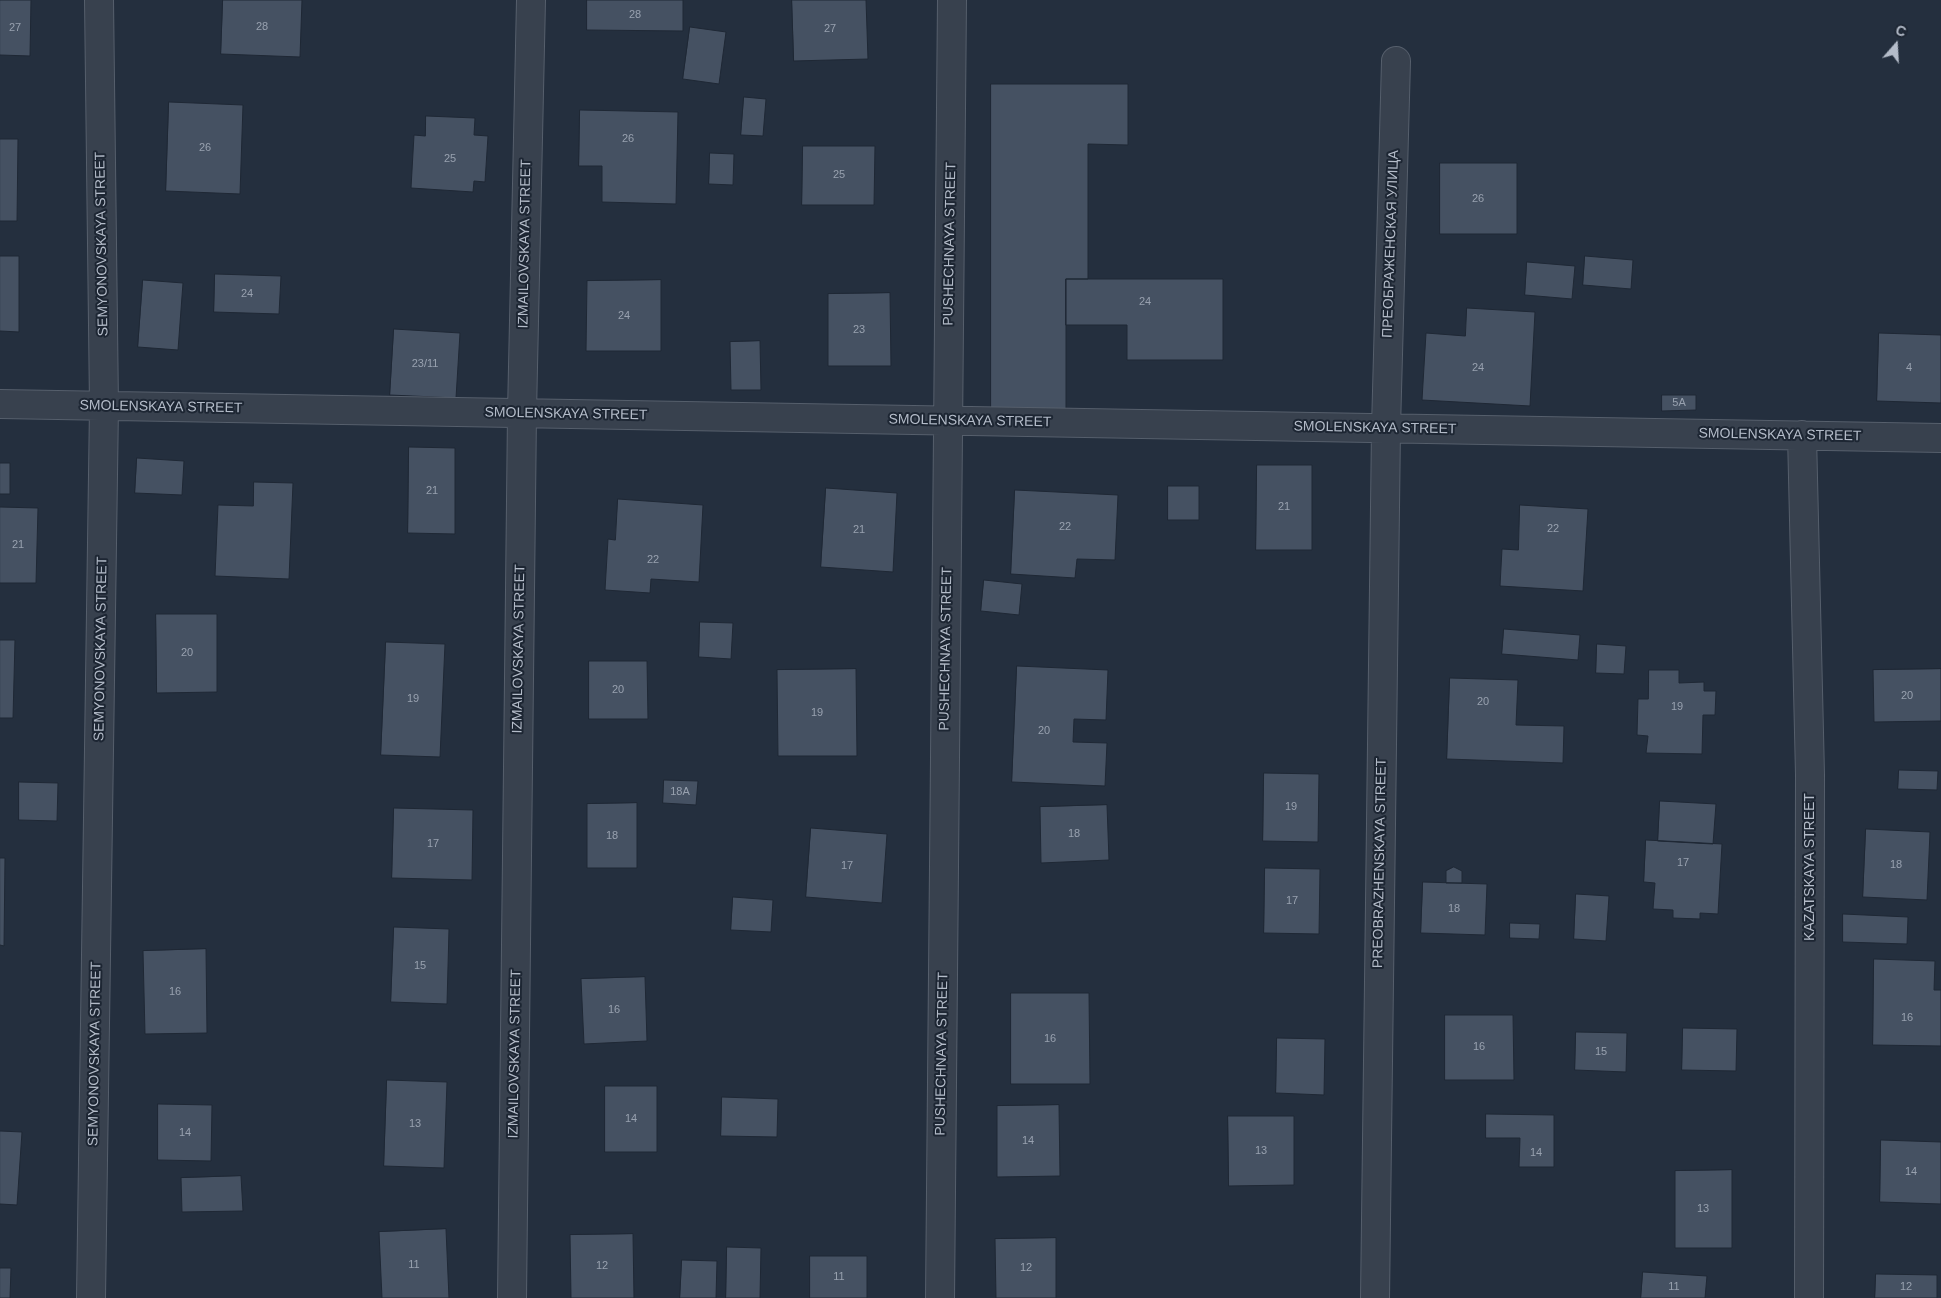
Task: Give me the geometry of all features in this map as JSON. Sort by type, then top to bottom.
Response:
[{"type":"street","name":"SEMYONOVSKAYA STREET","points":[[91,1298],[104,406],[99,0]]},
{"type":"street","name":"IZMAILOVSKAYA STREET","points":[[512,1298],[522,414],[531,0]]},
{"type":"street","name":"PUSHECHNAYA STREET","points":[[940,1298],[952,0]]},
{"type":"street","name":"ПРЕОБРАЖЕНСКАЯ УЛИЦА","points":[[1386,428],[1396,60]]},
{"type":"street","name":"SMOLENSKAYA STREET","points":[[0,404],[1941,438]]},
{"type":"street","name":"PREOBRAZHENSKAYA STREET","points":[[1375,1298],[1386,428]]},
{"type":"street","name":"KAZATSKAYA STREET","points":[[1802,435],[1810,775],[1809,1298]]},
{"type":"building","points":[[0,0],[31,0],[30,56],[0,55]]},
{"type":"building","points":[[223,0],[302,0],[300,57],[221,54]]},
{"type":"building","points":[[587,0],[683,0],[683,31],[587,30]]},
{"type":"building","points":[[792,0],[866,0],[868,59],[794,61]]},
{"type":"building","points":[[690,27],[726,32],[719,84],[683,79]]},
{"type":"building","points":[[991,84],[1128,84],[1128,145],[1088,144],[1088,279],[1066,279],[1066,409],[991,409]]},
{"type":"building","points":[[744,97],[766,99],[763,136],[741,135]]},
{"type":"building","points":[[169,102],[243,105],[240,194],[166,191]]},
{"type":"building","points":[[580,110],[678,112],[676,204],[602,202],[602,166],[579,166]]},
{"type":"building","points":[[426,116],[475,118],[474,135],[488,136],[485,182],[474,181],[473,192],[411,188],[414,135],[425,136]]},
{"type":"building","points":[[0,139],[18,139],[17,221],[0,221]]},
{"type":"building","points":[[803,146],[875,146],[874,205],[802,205]]},
{"type":"building","points":[[710,153],[734,154],[733,185],[709,184]]},
{"type":"building","points":[[1440,163],[1517,163],[1517,234],[1440,234]]},
{"type":"building","points":[[0,256],[19,256],[19,332],[0,331]]},
{"type":"building","points":[[1585,256],[1633,260],[1631,289],[1583,285]]},
{"type":"building","points":[[1527,262],[1575,266],[1572,299],[1525,295]]},
{"type":"building","points":[[215,274],[281,276],[279,314],[214,312]]},
{"type":"building","points":[[1066,279],[1223,279],[1223,360],[1127,360],[1127,325],[1066,325]]},
{"type":"building","points":[[143,280],[183,283],[178,350],[138,347]]},
{"type":"building","points":[[661,280],[661,351],[586,351],[587,281]]},
{"type":"building","points":[[890,293],[891,366],[828,366],[828,294]]},
{"type":"building","points":[[1467,308],[1535,312],[1530,406],[1422,400],[1426,333],[1465,336]]},
{"type":"building","points":[[394,329],[460,333],[456,398],[390,395]]},
{"type":"building","points":[[1879,333],[1941,335],[1941,403],[1877,401]]},
{"type":"building","points":[[760,341],[761,390],[731,390],[730,342]]},
{"type":"building","points":[[1662,395],[1696,395],[1696,410],[1662,411]]},
{"type":"building","points":[[409,447],[455,448],[455,534],[408,533]]},
{"type":"building","points":[[137,458],[184,461],[182,495],[135,493]]},
{"type":"building","points":[[0,463],[10,463],[10,494],[0,494]]},
{"type":"building","points":[[1257,465],[1312,465],[1312,550],[1256,550]]},
{"type":"building","points":[[254,482],[293,483],[289,579],[215,576],[218,505],[253,506]]},
{"type":"building","points":[[1168,486],[1199,486],[1199,520],[1168,520]]},
{"type":"building","points":[[826,488],[897,493],[893,572],[821,567]]},
{"type":"building","points":[[1015,490],[1118,495],[1115,560],[1077,559],[1075,578],[1011,574]]},
{"type":"building","points":[[618,499],[703,505],[699,582],[651,579],[650,593],[605,590],[608,539],[615,540]]},
{"type":"building","points":[[1520,505],[1588,509],[1583,591],[1500,586],[1502,549],[1518,550]]},
{"type":"building","points":[[0,507],[38,508],[36,583],[0,583]]},
{"type":"building","points":[[984,580],[1022,584],[1019,615],[981,611]]},
{"type":"building","points":[[156,614],[217,614],[217,692],[157,693]]},
{"type":"building","points":[[700,622],[733,623],[731,659],[699,657]]},
{"type":"building","points":[[1504,629],[1580,635],[1578,660],[1502,654]]},
{"type":"building","points":[[0,640],[15,640],[13,718],[0,718]]},
{"type":"building","points":[[386,642],[445,644],[440,757],[381,755]]},
{"type":"building","points":[[1597,644],[1626,646],[1624,674],[1596,673]]},
{"type":"building","points":[[589,661],[647,661],[648,719],[589,719]]},
{"type":"building","points":[[1017,666],[1108,670],[1106,720],[1074,719],[1073,742],[1107,743],[1105,786],[1012,782]]},
{"type":"building","points":[[856,669],[857,756],[778,756],[777,670]]},
{"type":"building","points":[[1941,669],[1941,721],[1874,722],[1873,670]]},
{"type":"building","points":[[1649,670],[1679,670],[1679,683],[1704,682],[1704,691],[1716,691],[1715,715],[1703,715],[1702,754],[1646,753],[1648,736],[1637,735],[1638,699],[1648,699]]},
{"type":"building","points":[[1450,678],[1518,680],[1516,725],[1564,726],[1563,763],[1447,759]]},
{"type":"building","points":[[1899,770],[1938,771],[1937,790],[1898,789]]},
{"type":"building","points":[[1264,773],[1319,774],[1318,842],[1263,841]]},
{"type":"building","points":[[664,780],[698,781],[696,805],[663,803]]},
{"type":"building","points":[[19,782],[58,783],[57,821],[19,820]]},
{"type":"building","points":[[1660,801],[1716,804],[1713,844],[1658,841]]},
{"type":"building","points":[[637,803],[637,868],[587,868],[587,804]]},
{"type":"building","points":[[1107,805],[1109,860],[1041,863],[1040,807]]},
{"type":"building","points":[[394,808],[473,810],[472,880],[392,878]]},
{"type":"building","points":[[811,828],[887,834],[882,903],[806,897]]},
{"type":"building","points":[[1866,829],[1930,832],[1927,900],[1863,897]]},
{"type":"building","points":[[1646,840],[1722,844],[1718,914],[1700,913],[1700,919],[1673,918],[1673,910],[1653,909],[1655,883],[1644,882]]},
{"type":"building","points":[[0,858],[5,858],[4,946],[0,945]]},
{"type":"building","points":[[1454,867],[1462,871],[1462,883],[1446,883],[1446,871]]},
{"type":"building","points":[[1265,868],[1320,869],[1319,934],[1264,933]]},
{"type":"building","points":[[1423,882],[1487,884],[1485,935],[1421,933]]},
{"type":"building","points":[[1576,894],[1609,896],[1606,941],[1574,939]]},
{"type":"building","points":[[733,897],[773,900],[771,932],[731,930]]},
{"type":"building","points":[[1843,914],[1908,917],[1907,944],[1843,942]]},
{"type":"building","points":[[1510,923],[1540,924],[1539,939],[1510,938]]},
{"type":"building","points":[[394,927],[449,929],[447,1004],[391,1002]]},
{"type":"building","points":[[206,949],[207,1033],[145,1034],[143,951]]},
{"type":"building","points":[[1874,959],[1935,961],[1934,990],[1941,990],[1941,1046],[1873,1045]]},
{"type":"building","points":[[645,977],[647,1041],[584,1044],[581,979]]},
{"type":"building","points":[[1011,993],[1089,993],[1090,1084],[1011,1084]]},
{"type":"building","points":[[1445,1015],[1513,1015],[1514,1080],[1445,1080]]},
{"type":"building","points":[[1683,1028],[1737,1029],[1736,1071],[1682,1070]]},
{"type":"building","points":[[1576,1032],[1627,1033],[1626,1072],[1575,1070]]},
{"type":"building","points":[[1277,1038],[1325,1039],[1324,1095],[1276,1093]]},
{"type":"building","points":[[387,1080],[447,1082],[444,1168],[384,1166]]},
{"type":"building","points":[[605,1086],[657,1086],[657,1152],[605,1152]]},
{"type":"building","points":[[722,1097],[778,1099],[777,1137],[721,1136]]},
{"type":"building","points":[[158,1104],[212,1105],[211,1161],[158,1160]]},
{"type":"building","points":[[1059,1105],[1060,1176],[997,1177],[997,1106]]},
{"type":"building","points":[[1486,1114],[1554,1115],[1554,1167],[1519,1167],[1520,1138],[1486,1138]]},
{"type":"building","points":[[1228,1116],[1294,1116],[1294,1185],[1229,1186]]},
{"type":"building","points":[[0,1131],[22,1132],[17,1205],[0,1204]]},
{"type":"building","points":[[1881,1140],[1941,1142],[1941,1204],[1880,1202]]},
{"type":"building","points":[[1732,1170],[1732,1248],[1675,1248],[1675,1171]]},
{"type":"building","points":[[241,1176],[243,1211],[182,1212],[181,1178]]},
{"type":"building","points":[[446,1229],[449,1298],[382,1298],[379,1232]]},
{"type":"building","points":[[633,1234],[634,1298],[571,1298],[570,1235]]},
{"type":"building","points":[[1056,1238],[1056,1298],[996,1298],[995,1239]]},
{"type":"building","points":[[727,1247],[761,1248],[760,1298],[726,1298]]},
{"type":"building","points":[[810,1256],[867,1256],[867,1298],[810,1298]]},
{"type":"building","points":[[682,1260],[717,1261],[716,1298],[680,1298]]},
{"type":"building","points":[[0,1268],[11,1268],[10,1298],[0,1298]]},
{"type":"building","points":[[1643,1272],[1707,1276],[1705,1298],[1641,1298]]},
{"type":"building","points":[[1876,1274],[1937,1275],[1937,1298],[1875,1298]]}]
